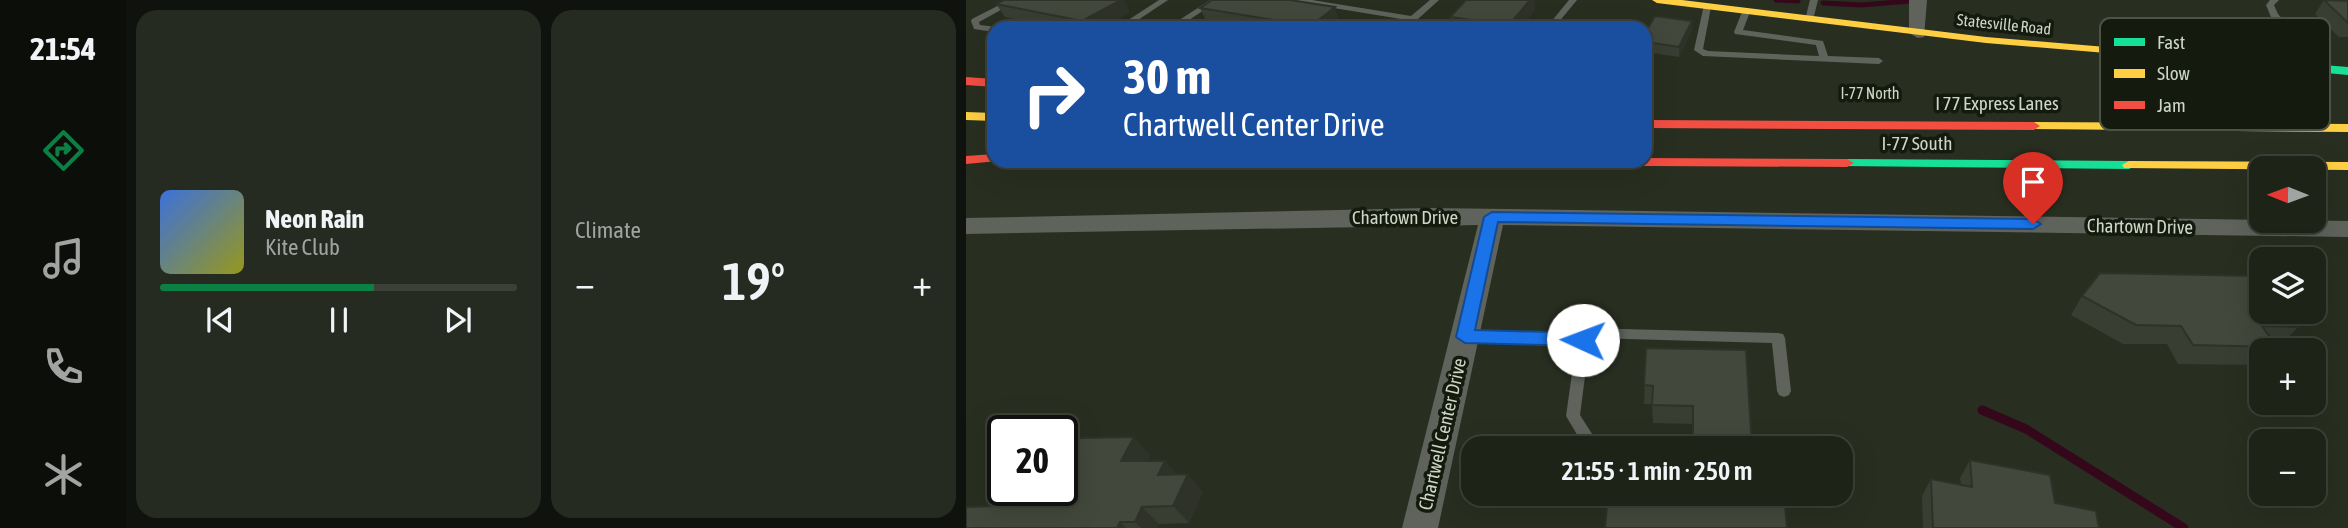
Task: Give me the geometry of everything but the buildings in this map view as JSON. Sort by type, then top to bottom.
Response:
[{"type":"main road","name":"Statesville Road","points":[[1657,0],[1918,33],[2100,49]]},
{"type":"main road","name":"Statesville Road","points":[[2330,70],[2348,71]]},
{"type":"main road","points":[[966,81],[987,82]]},
{"type":"main road","points":[[966,103],[987,103]]},
{"type":"main road","name":"I-77 North","points":[[1652,111],[2100,112]]},
{"type":"main road","name":"I-77 North","points":[[2330,112],[2348,112]]},
{"type":"main road","points":[[966,116],[987,117]]},
{"type":"main road","name":"I 77 Express Lanes","points":[[1652,124],[2100,127]]},
{"type":"main road","name":"I 77 Express Lanes","points":[[2330,128],[2348,128]]},
{"type":"main road","points":[[1652,147],[2348,151]]},
{"type":"main road","points":[[966,155],[987,156]]},
{"type":"main road","points":[[966,160],[987,158]]},
{"type":"main road","name":"I-77 South","points":[[1652,162],[2348,166]]},
{"type":"street","points":[[1918,0],[1918,33]]},
{"type":"street","name":"Chartown Drive","points":[[966,226],[1280,217],[1492,217],[2348,229]]},
{"type":"street","name":"Chartwell Center Drive","points":[[1420,528],[1492,217]]},
{"type":"lane","points":[[987,28],[976,27],[975,21],[1014,0]]},
{"type":"lane","points":[[1130,21],[1163,0]]},
{"type":"lane","points":[[1182,21],[1215,0]]},
{"type":"lane","points":[[1297,0],[1413,19],[1433,0]]},
{"type":"lane","points":[[1555,21],[1573,0]]},
{"type":"lane","points":[[1808,20],[1814,0]]},
{"type":"lane","points":[[2275,0],[2270,5],[2277,18]]},
{"type":"lane","points":[[1707,7],[1698,50],[1706,54],[1878,61]]},
{"type":"lane","points":[[1746,12],[1738,32],[1820,43],[1824,58]]},
{"type":"lane","points":[[1586,436],[1573,416],[1583,333],[1778,338],[1784,391]]},
{"type":"lane","points":[[1465,337],[1583,340]]},
{"type":"waterway","points":[[1776,0],[1798,1]]},
{"type":"waterway","points":[[1823,3],[1861,5],[1922,0]]},
{"type":"waterway","points":[[1982,410],[2026,429],[2184,528]]},
{"type":"traffic: fast","points":[[2330,69],[2348,71]]},
{"type":"traffic: fast","points":[[1847,163],[2129,165]]},
{"type":"traffic: slow","points":[[1657,0],[1986,40],[2100,50]]},
{"type":"traffic: slow","points":[[966,116],[987,117]]},
{"type":"traffic: slow","points":[[2034,126],[2100,126]]},
{"type":"traffic: slow","points":[[2330,128],[2348,128]]},
{"type":"traffic: slow","points":[[2129,165],[2348,166]]},
{"type":"traffic: jam","points":[[966,81],[987,82]]},
{"type":"traffic: jam","points":[[1652,124],[2034,126]]},
{"type":"traffic: jam","points":[[966,160],[987,158]]},
{"type":"traffic: jam","points":[[1652,162],[1847,163]]},
{"type":"route","points":[[1583,340],[1465,337],[1492,217],[2033,224]]}]
